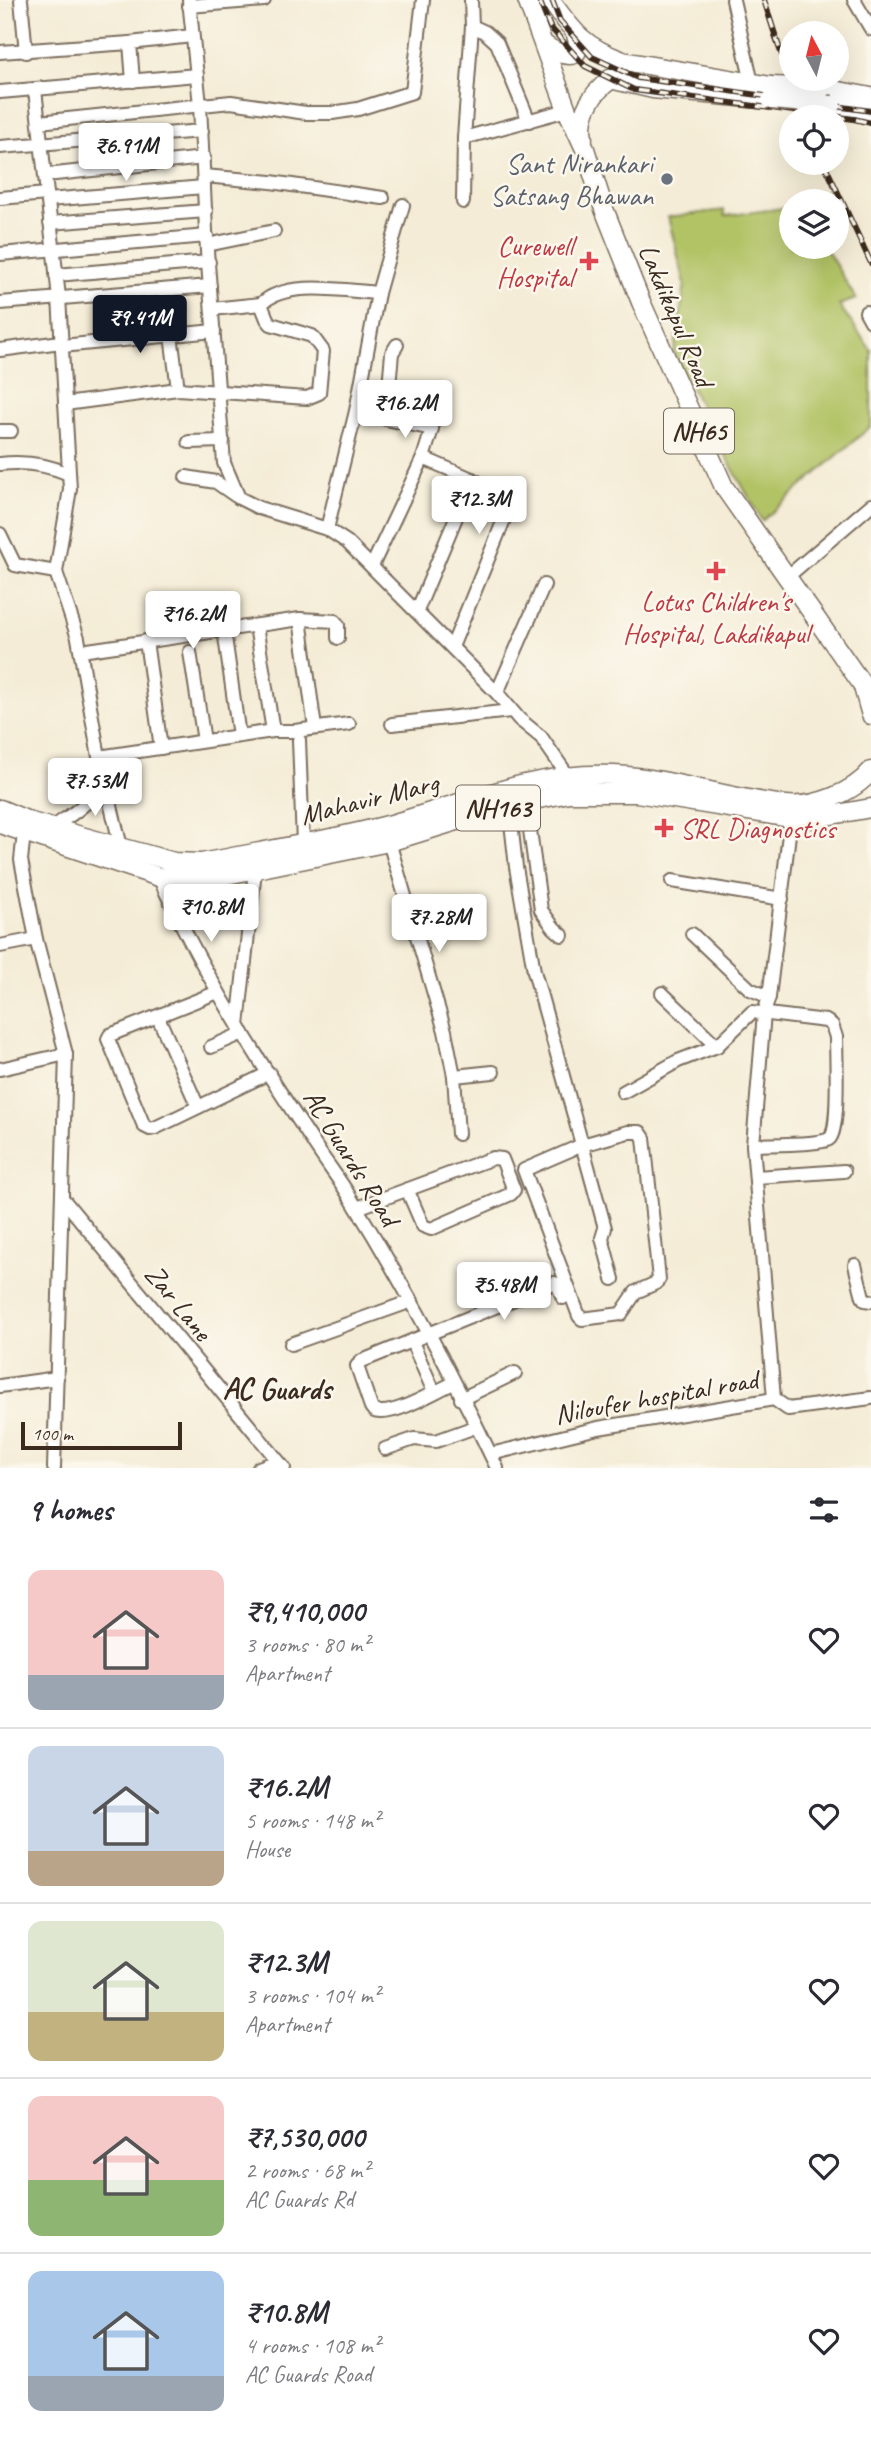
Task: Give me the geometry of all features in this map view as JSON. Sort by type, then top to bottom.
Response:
[{"type":"highway","name":"Lakdikapul Road","points":[[527,0],[641,303],[724,487],[867,692]]},
{"type":"highway","points":[[545,45],[562,56],[570,55],[579,43],[550,0]]},
{"type":"highway","points":[[576,35],[606,55],[752,83],[771,93],[871,114]]},
{"type":"highway","name":"NH65","points":[[585,149],[582,131],[584,113],[593,96],[610,79],[641,63]]},
{"type":"highway","points":[[610,79],[653,89],[771,93],[823,88],[871,97]]},
{"type":"highway","points":[[867,692],[871,715]]},
{"type":"highway","name":"Mahavir Marg","points":[[0,824],[159,877],[202,880],[255,870],[356,841],[389,824],[509,786],[568,776],[612,775],[644,778],[788,806],[835,796],[862,782],[871,771]]},
{"type":"highway","name":"Mahavir Marg","points":[[0,809],[52,828],[174,862],[201,863],[303,843],[389,842],[518,803],[569,793],[637,793],[809,819],[871,808]]},
{"type":"highway","name":"NH163","points":[[841,812],[871,800]]},
{"type":"street","points":[[21,0],[26,52]]},
{"type":"street","points":[[239,498],[224,464],[207,241],[201,105],[189,3],[264,0]]},
{"type":"street","points":[[39,122],[231,102],[306,113],[358,110],[412,92],[423,0]]},
{"type":"street","points":[[463,202],[471,0]]},
{"type":"street","points":[[733,0],[752,83]]},
{"type":"street","points":[[854,0],[871,29]]},
{"type":"street","points":[[472,26],[497,43],[529,121]]},
{"type":"street","points":[[0,52],[26,52],[192,36]]},
{"type":"street","points":[[130,43],[133,81]]},
{"type":"street","points":[[0,92],[197,75]]},
{"type":"street","points":[[35,90],[58,297],[70,489],[56,572],[81,651],[99,757],[121,847]]},
{"type":"street","points":[[464,138],[567,110]]},
{"type":"street","points":[[0,147],[202,131]]},
{"type":"street","points":[[46,175],[204,158]]},
{"type":"street","points":[[0,198],[48,197],[204,181],[271,182],[383,198]]},
{"type":"street","points":[[327,529],[356,411],[378,293],[403,205]]},
{"type":"street","points":[[50,223],[206,211]]},
{"type":"street","points":[[0,254],[53,248],[207,241],[274,231]]},
{"type":"street","points":[[56,275],[209,262]]},
{"type":"street","points":[[0,303],[210,286]]},
{"type":"street","points":[[212,309],[261,304],[268,297],[308,288],[378,293]]},
{"type":"street","points":[[65,404],[178,389],[313,397],[321,389],[323,351],[312,336],[271,324],[261,304]]},
{"type":"street","points":[[0,350],[214,331]]},
{"type":"street","points":[[171,335],[178,389]]},
{"type":"street","points":[[372,566],[423,458],[432,429],[386,419],[392,353],[397,345]]},
{"type":"street","points":[[189,442],[223,441]]},
{"type":"street","points":[[423,458],[512,500],[452,648]]},
{"type":"street","points":[[0,464],[47,465],[69,474]]},
{"type":"street","points":[[186,477],[216,482],[259,508],[327,529],[347,542],[418,611],[511,711],[541,737],[568,776]]},
{"type":"street","points":[[418,611],[472,479]]},
{"type":"street","points":[[786,578],[870,507]]},
{"type":"street","points":[[0,534],[15,565]]},
{"type":"street","points":[[0,567],[15,565],[56,572]]},
{"type":"street","points":[[497,693],[544,586]]},
{"type":"street","points":[[81,651],[300,619],[335,621],[338,625],[338,638]]},
{"type":"street","points":[[300,619],[315,728]]},
{"type":"street","points":[[256,626],[273,731]]},
{"type":"street","points":[[224,630],[239,736]]},
{"type":"street","points":[[145,641],[161,748]]},
{"type":"street","points":[[190,652],[204,741]]},
{"type":"street","points":[[392,724],[511,711]]},
{"type":"street","points":[[99,757],[273,731],[349,724]]},
{"type":"street","points":[[299,740],[303,843]]},
{"type":"street","points":[[52,828],[81,809],[104,778]]},
{"type":"street","points":[[518,803],[541,910],[562,934],[548,935]]},
{"type":"street","points":[[518,803],[516,867],[534,971],[605,1228],[602,1238],[613,1279]]},
{"type":"street","points":[[774,1399],[753,1145],[764,1013],[769,997],[791,818]]},
{"type":"street","points":[[24,833],[21,860],[36,939],[66,1054],[54,1468]]},
{"type":"street","points":[[389,842],[436,998],[454,1076],[458,1134]]},
{"type":"street","points":[[211,1047],[240,1029],[255,870]]},
{"type":"street","name":"AC Guards Road","points":[[159,877],[240,1029],[357,1208],[412,1301],[491,1454],[495,1468]]},
{"type":"street","points":[[672,881],[782,900]]},
{"type":"street","points":[[692,934],[750,989],[769,997]]},
{"type":"street","points":[[0,946],[36,939]]},
{"type":"street","points":[[218,992],[110,1035],[107,1039],[144,1126],[155,1128],[269,1073]]},
{"type":"street","points":[[662,993],[717,1046]]},
{"type":"street","points":[[623,1092],[678,1061],[717,1046],[751,1012],[825,1021],[832,1025],[836,1037],[835,1117],[829,1139],[753,1145]]},
{"type":"street","points":[[158,1017],[198,1107]]},
{"type":"street","points":[[0,1069],[66,1054]]},
{"type":"street","points":[[454,1076],[493,1072]]},
{"type":"street","points":[[628,1132],[639,1132],[644,1138],[659,1276],[656,1283],[636,1292],[621,1314],[587,1320],[579,1316],[524,1172],[526,1168],[582,1145],[628,1132]]},
{"type":"street","points":[[357,1208],[407,1189],[497,1157],[502,1158],[514,1191],[431,1229],[423,1226],[407,1189]]},
{"type":"street","points":[[756,1177],[844,1171]]},
{"type":"street","name":"Zar Lane","points":[[63,1199],[281,1464]]},
{"type":"street","points":[[855,1265],[863,1297],[871,1301]]},
{"type":"street","points":[[454,1383],[396,1409],[380,1412],[371,1407],[357,1366],[362,1361],[554,1283],[557,1284],[573,1321]]},
{"type":"street","points":[[291,1344],[412,1301]]},
{"type":"street","points":[[412,1342],[434,1392]]},
{"type":"street","points":[[461,1399],[515,1373]]},
{"type":"street","points":[[0,1386],[57,1378]]},
{"type":"street","name":"Niloufer hospital road","points":[[491,1454],[598,1428],[774,1399],[788,1409],[871,1398]]},
{"type":"street","points":[[385,1449],[414,1439],[436,1441],[475,1427]]},
{"type":"street","points":[[259,1468],[281,1464]]},
{"type":"green space","points":[[779,209],[779,259],[832,259],[856,299],[839,305],[871,350],[871,426],[762,521],[720,446],[674,353],[685,284],[668,217],[724,210],[725,216]]},
{"type":"railway","points":[[539,0],[550,27],[585,66],[634,90],[871,123]]},
{"type":"railway","points":[[552,0],[560,21],[592,57],[638,78],[871,111]]},
{"type":"railway","points":[[764,0],[801,105]]},
{"type":"railway","points":[[830,175],[871,263]]},
{"type":"place","name":"Sant Nirankari Satsang Bhawan","points":[[667,179]]},
{"type":"place","name":"Curewell Hospital","points":[[589,261]]},
{"type":"place","name":"Lotus Children's Hospital, Lakdikapul","points":[[716,571]]},
{"type":"place","name":"SRL Diagnostics","points":[[664,828]]},
{"type":"district","name":"AC Guards","points":[[277,1389]]}]
